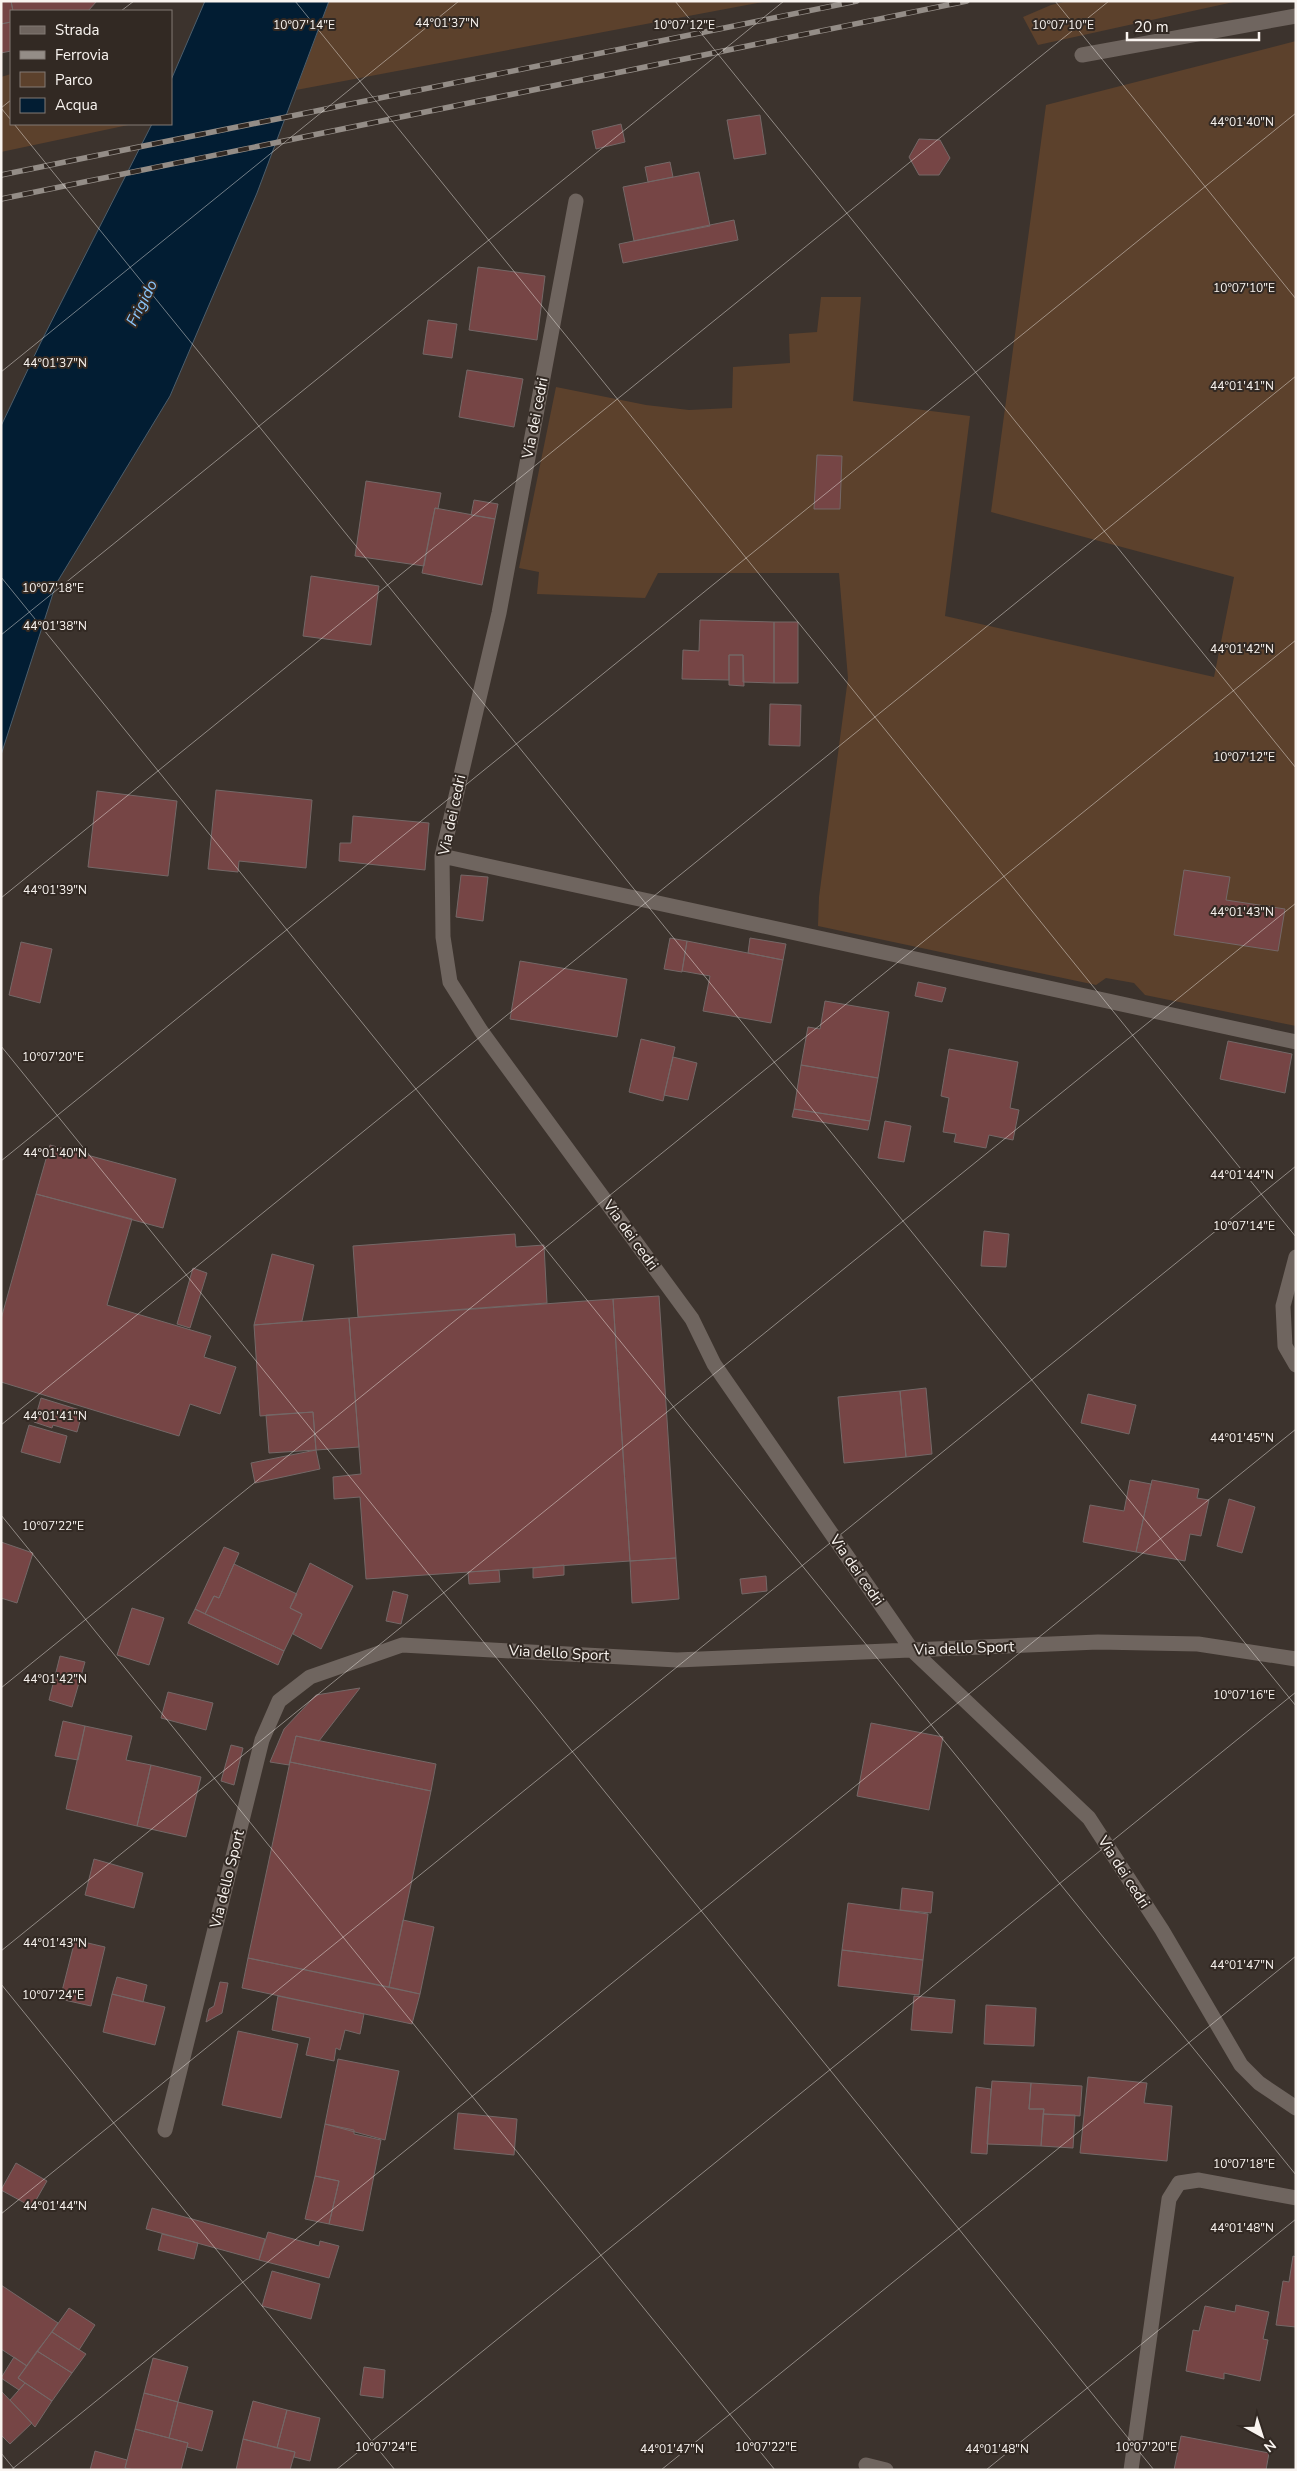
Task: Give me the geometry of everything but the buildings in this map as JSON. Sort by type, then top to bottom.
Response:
[{"type":"street","points":[[1082,55],[1296,16]]},
{"type":"street","name":"Via dei cedri","points":[[576,201],[499,613],[442,856],[443,937],[450,982],[481,1031],[687,1312],[714,1364],[912,1650],[1089,1818],[1162,1930],[1241,2065],[1259,2083],[1296,2108]]},
{"type":"street","points":[[442,856],[1296,1042]]},
{"type":"street","points":[[1296,1257],[1283,1306],[1285,1346],[1296,1365]]},
{"type":"street","name":"Via dello Sport","points":[[165,2130],[262,1740],[279,1701],[310,1677],[402,1645],[677,1660],[1098,1642],[1189,1644],[1296,1659]]},
{"type":"street","points":[[1131,2470],[1169,2199],[1179,2183],[1199,2180],[1296,2198]]},
{"type":"street","points":[[866,2465],[886,2470]]},
{"type":"green space","points":[[329,1],[768,1],[296,90]]},
{"type":"green space","points":[[1068,1],[1238,1],[1038,45],[1023,17],[1051,5]]},
{"type":"green space","points":[[1296,41],[1296,1026],[1145,995],[1134,983],[1106,978],[1096,985],[818,926],[819,897],[848,678],[839,573],[658,573],[645,598],[537,594],[539,572],[519,568],[556,387],[646,405],[689,410],[732,408],[733,367],[790,363],[789,334],[817,332],[821,297],[861,297],[853,401],[970,416],[945,616],[1214,677],[1234,577],[991,512],[1046,105]]},
{"type":"green space","points":[[10,74],[10,125],[128,125],[1,152],[1,77]]},
{"type":"water","name":"Frigido","points":[[205,1],[329,1],[257,193],[170,396],[56,584],[1,755],[1,426],[40,344],[151,125],[172,125],[172,78]]},
{"type":"railway","points":[[1,175],[857,1]]},
{"type":"railway","points":[[1,199],[967,1]]}]
